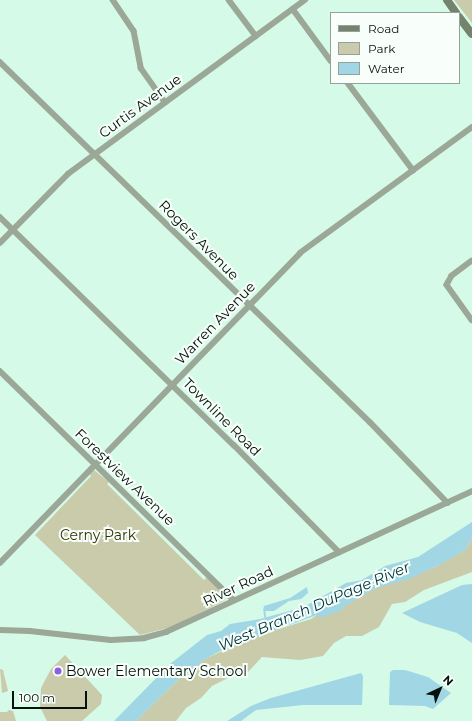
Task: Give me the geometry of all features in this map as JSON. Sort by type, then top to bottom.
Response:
[{"type":"main road","points":[[446,0],[455,12]]},
{"type":"main road","points":[[460,18],[472,34]]},
{"type":"street","points":[[113,0],[134,31],[141,68],[165,102]]},
{"type":"street","points":[[229,0],[256,36]]},
{"type":"street","name":"Curtis Avenue","points":[[0,243],[68,174],[305,0]]},
{"type":"street","points":[[293,9],[330,60]]},
{"type":"street","name":"Rogers Avenue","points":[[0,62],[248,306],[370,422],[448,503]]},
{"type":"street","points":[[349,84],[413,170]]},
{"type":"street","name":"Warren Avenue","points":[[0,564],[94,464],[300,253],[472,127]]},
{"type":"street","name":"Townline Road","points":[[0,216],[339,552]]},
{"type":"street","points":[[472,261],[450,278],[447,285],[472,320]]},
{"type":"street","name":"Forestview Avenue","points":[[0,371],[234,600]]},
{"type":"street","name":"River Road","points":[[0,630],[30,631],[111,640],[134,639],[180,627],[234,600],[472,491]]},
{"type":"green space","points":[[454,0],[472,0],[472,23]]},
{"type":"green space","name":"Cerny Park","points":[[94,470],[109,482],[107,484],[204,580],[207,577],[223,593],[226,598],[224,601],[172,627],[140,635],[35,535],[91,476],[89,473]]},
{"type":"green space","points":[[472,537],[472,572],[424,590],[405,602],[392,604],[379,627],[362,636],[346,636],[334,643],[323,656],[300,660],[262,657],[248,672],[234,671],[226,679],[212,686],[201,698],[186,708],[176,721],[136,721],[182,676],[207,658],[253,637],[311,619],[317,615],[333,612],[376,588],[435,567],[466,549]]},
{"type":"green space","points":[[65,655],[102,695],[101,704],[82,721],[47,721],[40,707],[41,688],[51,669]]},
{"type":"green space","points":[[0,669],[3,670],[8,691],[2,693]]},
{"type":"green space","points":[[9,710],[13,711],[16,721],[0,721],[0,712],[7,712]]},
{"type":"water","name":"West Branch DuPage River","points":[[472,522],[472,537],[466,549],[443,563],[409,579],[376,588],[343,607],[342,610],[320,618],[317,615],[226,648],[207,658],[182,676],[136,721],[114,721],[170,664],[207,635],[221,631],[230,624],[260,619],[304,607],[346,583],[362,580],[385,566],[418,557]]},
{"type":"water","points":[[472,584],[472,643],[457,633],[420,622],[402,613],[462,585]]},
{"type":"water","points":[[307,587],[308,593],[301,599],[289,601],[274,611],[263,611],[264,606],[290,598]]},
{"type":"water","points":[[393,670],[405,670],[428,677],[451,693],[433,709],[425,706],[389,705],[390,672]]},
{"type":"water","points":[[361,673],[363,676],[362,705],[303,705],[256,710],[241,721],[227,721],[251,706],[271,698]]},
{"type":"waterway","name":"West Branch DuPage River","points":[[265,612],[266,619]]},
{"type":"place","name":"Bower Elementary School","points":[[58,671]]}]
